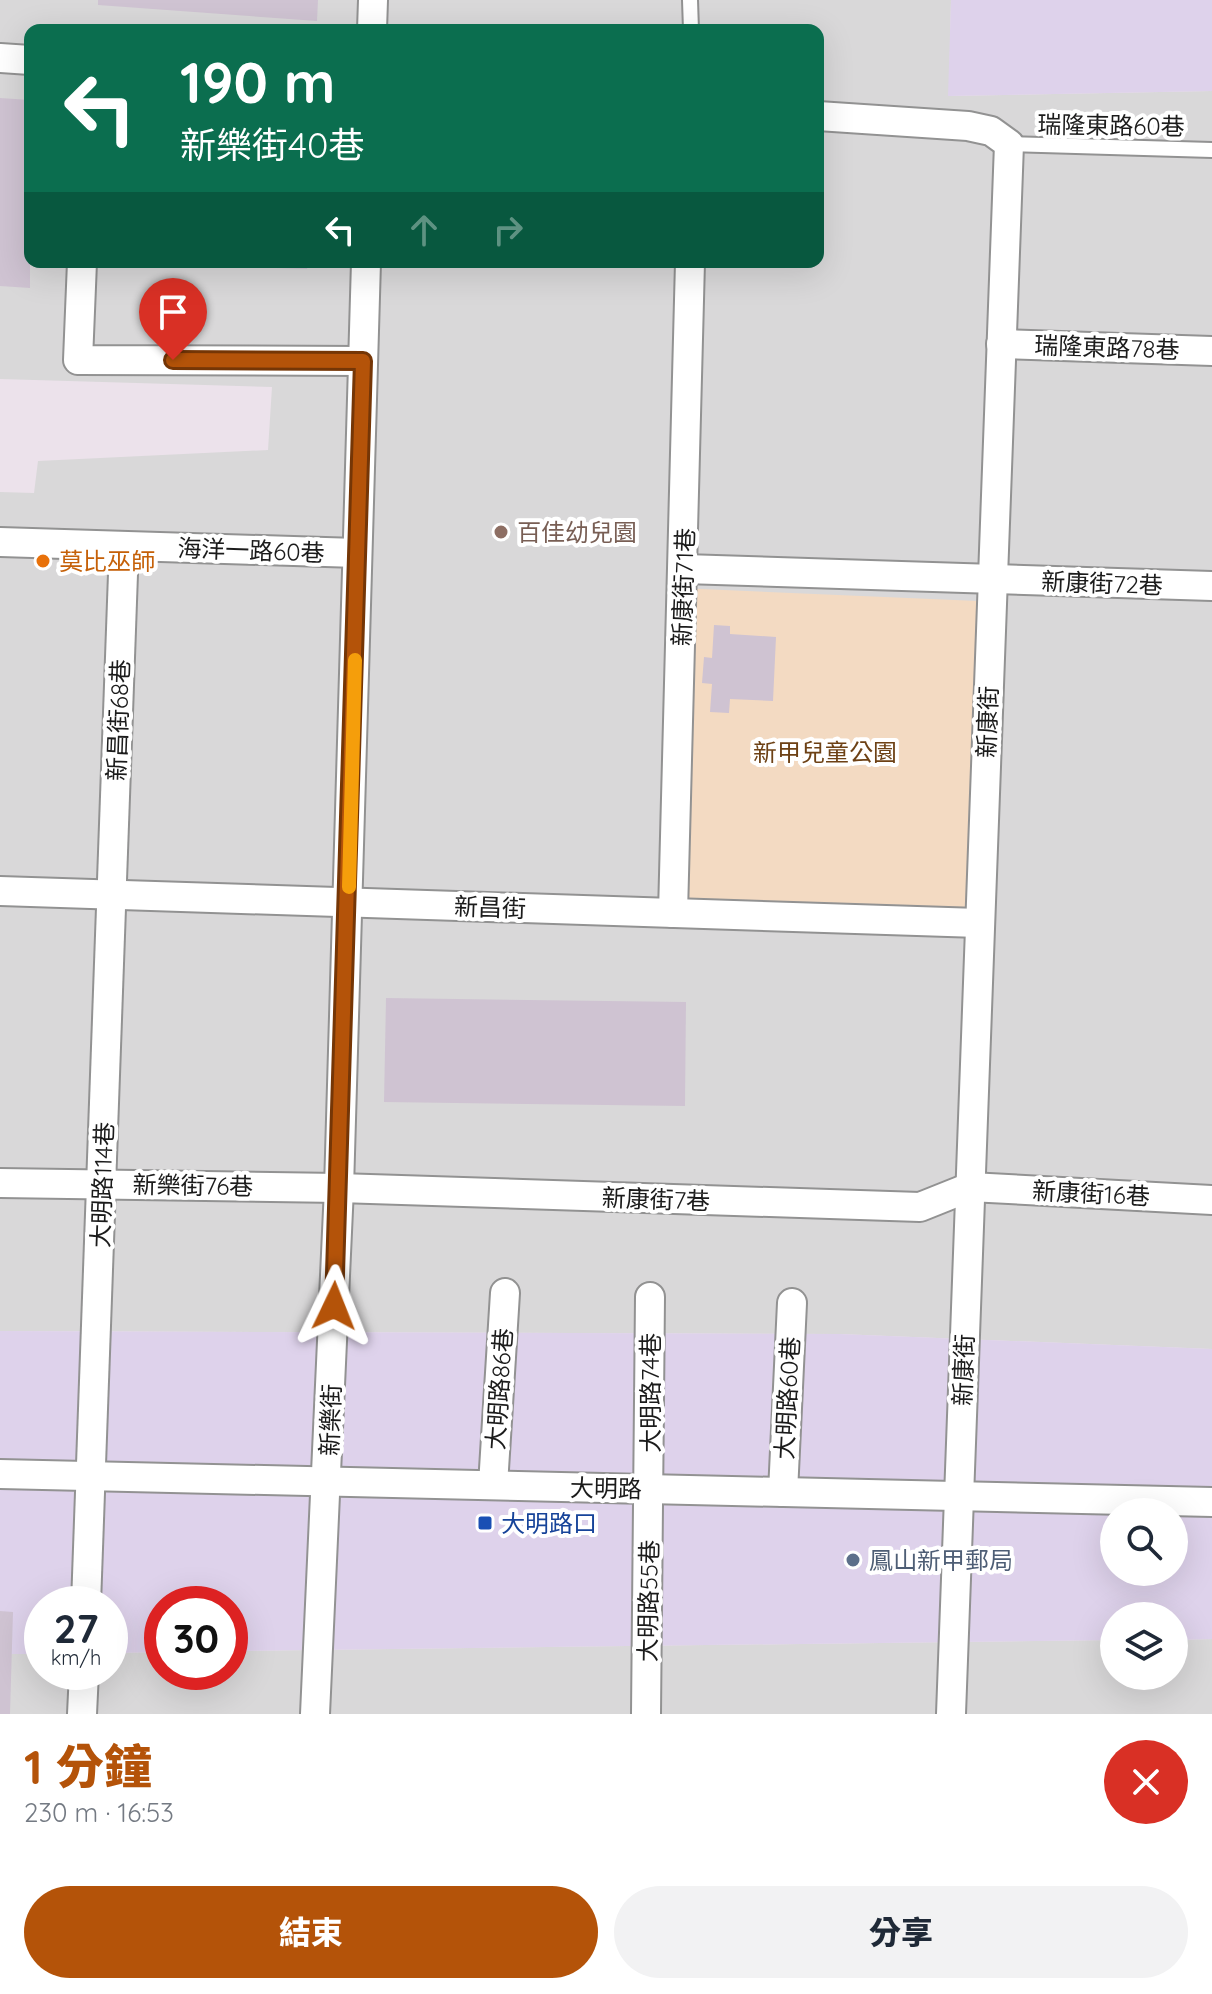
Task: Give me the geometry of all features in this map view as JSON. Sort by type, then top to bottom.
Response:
[{"type":"street","points":[[372,24],[373,0]]},
{"type":"street","points":[[0,58],[24,60]]},
{"type":"street","points":[[824,116],[968,126],[991,131],[1009,144]]},
{"type":"street","name":"新康街","points":[[951,1714],[1009,144]]},
{"type":"street","points":[[82,268],[78,360],[363,361]]},
{"type":"street","name":"新樂街","points":[[315,1714],[339,1188],[366,268]]},
{"type":"street","name":"新康街71巷","points":[[673,913],[690,268]]},
{"type":"street","name":"瑞隆東路78巷","points":[[1001,344],[1212,351]]},
{"type":"street","name":"海洋一路60巷","points":[[0,542],[357,553]]},
{"type":"street","name":"新昌街68巷","points":[[113,895],[124,546]]},
{"type":"street","points":[[684,569],[992,580]]},
{"type":"street","name":"新康街72巷","points":[[992,580],[1212,586]]},
{"type":"street","name":"新昌街","points":[[0,891],[979,923]]},
{"type":"street","name":"大明路114巷","points":[[87,1586],[113,895]]},
{"type":"street","name":"新樂街76巷","points":[[0,1183],[339,1188]]},
{"type":"street","name":"新康街7巷","points":[[339,1188],[920,1207],[970,1187]]},
{"type":"street","name":"新康街16巷","points":[[970,1187],[1212,1200]]},
{"type":"street","name":"大明路86巷","points":[[493,1485],[505,1293]]},
{"type":"street","name":"大明路74巷","points":[[650,1297],[650,1489]]},
{"type":"street","name":"大明路60巷","points":[[783,1492],[792,1303]]},
{"type":"street","name":"大明路","points":[[0,1474],[327,1484],[1212,1502]]},
{"type":"street","name":"大明路55巷","points":[[646,1714],[650,1489]]},
{"type":"street","points":[[82,1714],[83,1690]]},
{"type":"lane","points":[[690,0],[691,24]]},
{"type":"lane","name":"瑞隆東路60巷","points":[[1009,144],[1212,150]]},
{"type":"shaded area","points":[[0,0],[951,0],[949,96],[1212,91],[1212,1349],[839,1334],[0,1331],[0,492],[34,493],[38,461],[268,450],[272,387],[0,379]]},
{"type":"shaded area","points":[[951,0],[1212,0],[1212,91],[948,96]]},
{"type":"shaded area","points":[[0,1331],[839,1334],[1212,1349],[1212,1639],[1188,1640],[1188,1602],[1100,1602],[1100,1640],[248,1651],[248,1586],[144,1586],[144,1652],[128,1653],[128,1586],[24,1586],[24,1654],[0,1654]]},
{"type":"shaded area","points":[[1212,1639],[1212,1714],[0,1714],[0,1654],[24,1654],[24,1690],[128,1690],[128,1653],[144,1652],[144,1690],[248,1690],[248,1651],[1100,1640],[1100,1690],[1188,1690],[1188,1640]]},
{"type":"green space","name":"新甲兒童公園","points":[[678,588],[978,601],[973,912],[670,903]]},
{"type":"building","points":[[98,0],[318,0],[317,21],[98,5]]},
{"type":"building","points":[[0,98],[24,100],[24,268],[30,268],[30,288],[0,286]]},
{"type":"building","points":[[714,625],[730,626],[730,634],[776,637],[773,701],[730,699],[729,713],[710,712],[712,684],[702,683],[704,657],[712,658]]},
{"type":"building","points":[[386,998],[686,1002],[685,1106],[384,1102]]},
{"type":"building","points":[[0,1611],[13,1612],[10,1714],[0,1714]]},
{"type":"slow traffic","points":[[349,887],[355,660]]},
{"type":"place","name":"百佳幼兒園","points":[[501,532]]},
{"type":"place","name":"莫比巫師","points":[[43,561]]},
{"type":"place","name":"大明路口","points":[[485,1523]]},
{"type":"place","name":"鳳山新甲郵局","points":[[853,1560]]},
{"type":"route","points":[[173,360],[363,361],[349,902],[334,1306]]}]
